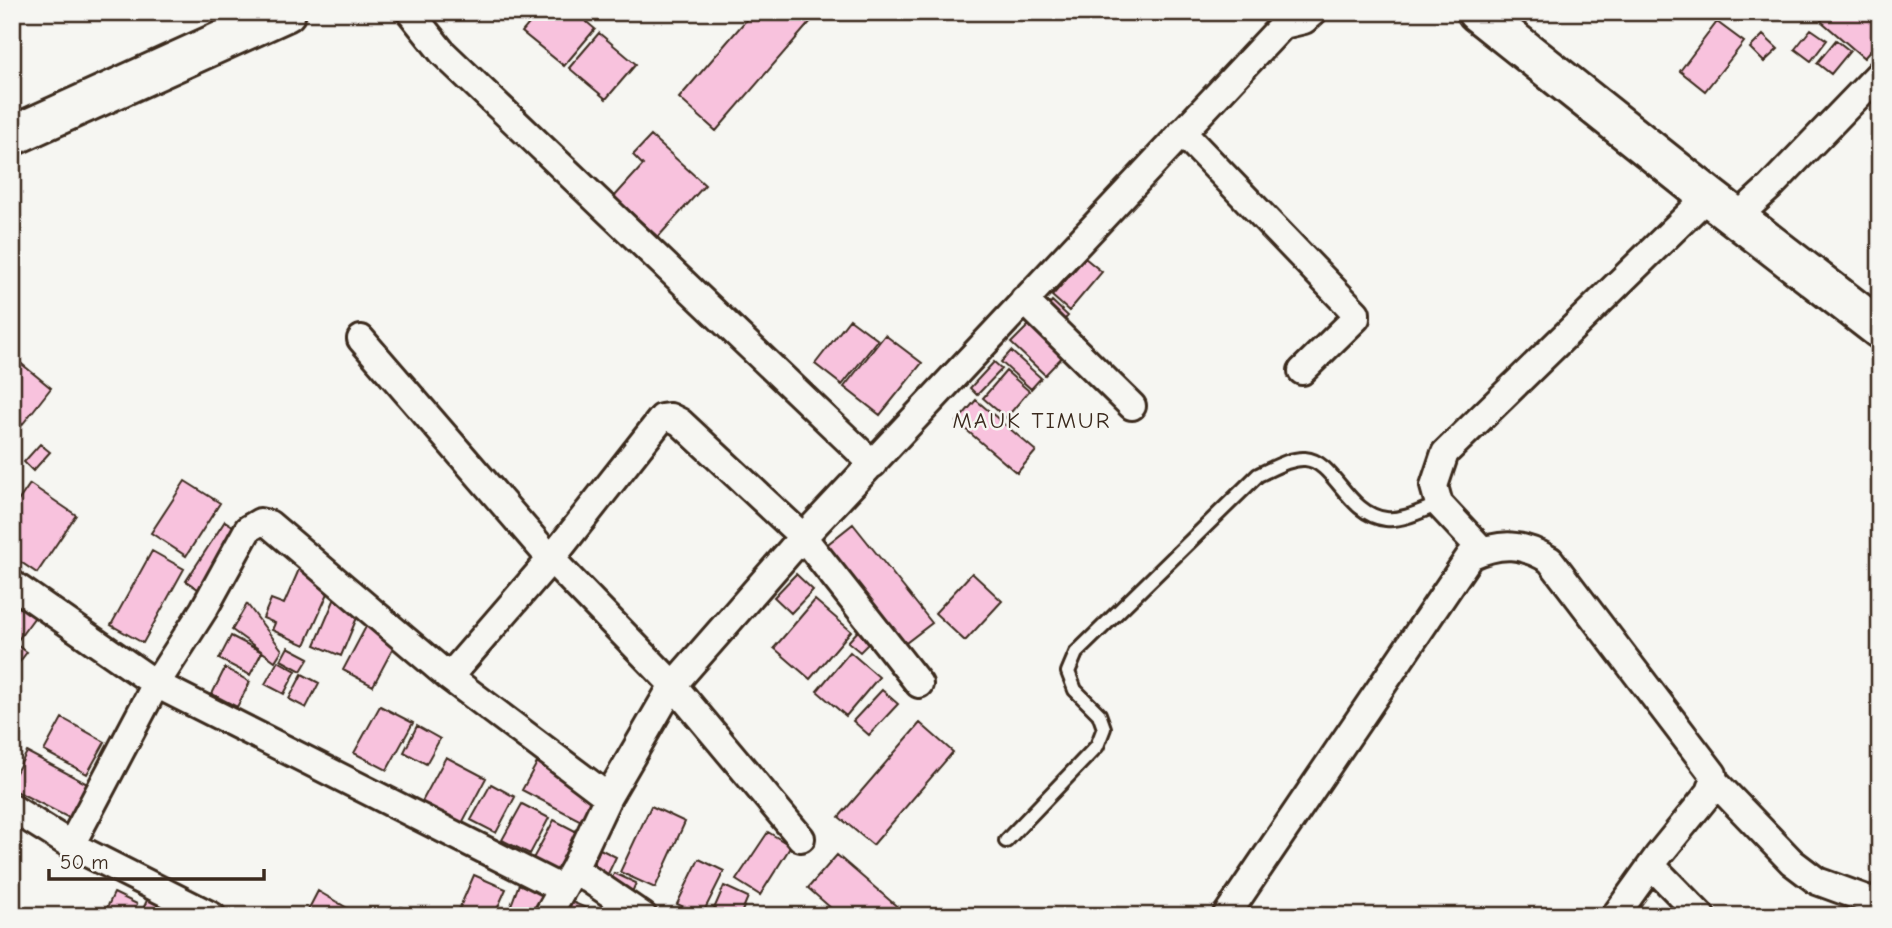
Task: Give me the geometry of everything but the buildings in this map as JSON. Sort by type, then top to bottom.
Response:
[{"type":"main road","points":[[12,136],[286,12]]},
{"type":"main road","points":[[1477,12],[1722,207],[1880,328]]},
{"type":"street","points":[[411,12],[442,52],[873,464]]},
{"type":"street","points":[[547,916],[608,797],[673,685],[803,537],[1283,25],[1304,20],[1314,12]]},
{"type":"street","points":[[1482,551],[1439,504],[1434,485],[1445,453],[1722,207],[1770,187],[1880,73]]},
{"type":"street","points":[[1182,132],[1356,313],[1356,318],[1302,371]]},
{"type":"street","points":[[1024,300],[1132,406]]},
{"type":"street","points":[[361,339],[551,559],[673,685],[801,838]]},
{"type":"street","points":[[449,677],[551,559],[662,418],[670,417],[680,422],[803,537],[919,684]]},
{"type":"street","points":[[71,845],[156,684],[204,609],[248,530],[260,522],[269,524],[449,677],[608,797]]},
{"type":"street","points":[[1226,916],[1462,566],[1470,556],[1510,545],[1532,549],[1550,560],[1710,767],[1714,781],[1792,862],[1817,881],[1880,904]]},
{"type":"street","points":[[12,584],[156,684],[643,916]]},
{"type":"street","points":[[1615,916],[1710,792],[1714,781]]},
{"type":"street","points":[[12,808],[71,845],[212,916]]},
{"type":"street","points":[[1652,866],[1701,916]]},
{"type":"lane","points":[[1006,841],[1097,746],[1104,728],[1099,714],[1075,690],[1068,672],[1076,653],[1258,475],[1285,463],[1304,459],[1316,462],[1333,477],[1349,498],[1369,514],[1387,520],[1404,517],[1439,504]]},
{"type":"district","name":"MAUK TIMUR","points":[[1032,420]]}]
